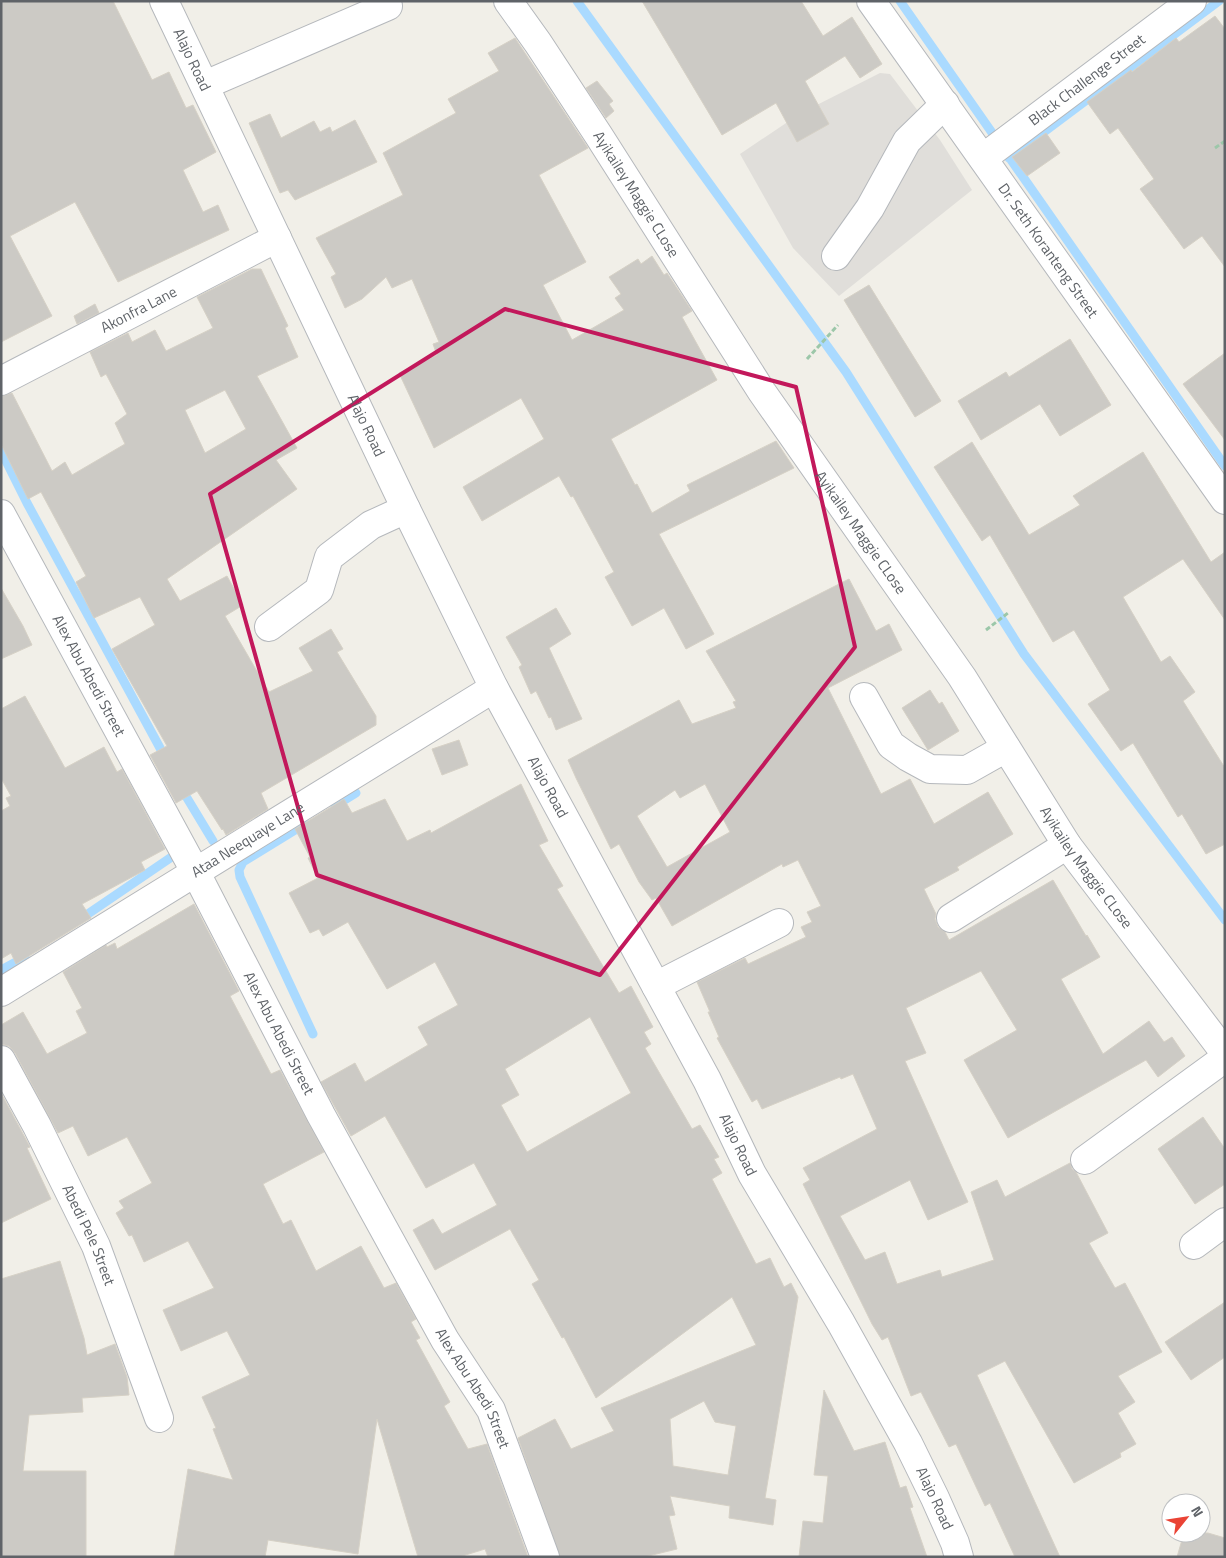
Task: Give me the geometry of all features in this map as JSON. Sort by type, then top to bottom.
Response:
[{"type":"street","name":"Alajo Road","points":[[164,1],[406,509],[494,688],[707,1080],[752,1174],[841,1323],[908,1443],[935,1498],[955,1543],[959,1557]]},
{"type":"street","name":"Ayikailey Maggie CLose","points":[[508,1],[538,42],[584,112],[762,392],[962,677],[1067,845],[1225,1053]]},
{"type":"street","name":"Dr. Seth Koranteng Street","points":[[871,1],[1223,492]]},
{"type":"street","name":"Black Challenge Street","points":[[983,158],[1192,1]]},
{"type":"street","points":[[205,85],[388,6]]},
{"type":"street","points":[[836,256],[870,208],[907,141],[945,104]]},
{"type":"street","name":"Akonfra Lane","points":[[1,380],[276,238]]},
{"type":"street","points":[[269,627],[319,590],[328,557],[371,525],[406,509]]},
{"type":"street","name":"Alex Abu Abedi Street","points":[[1,514],[196,873],[321,1115],[392,1245],[444,1340],[491,1410],[545,1557]]},
{"type":"street","name":"Ataa Neequaye Lane","points":[[1,992],[494,688]]},
{"type":"street","points":[[864,697],[891,745],[930,769],[967,770],[1006,748]]},
{"type":"street","points":[[951,918],[1067,845]]},
{"type":"street","points":[[656,986],[780,923]]},
{"type":"street","points":[[1085,1160],[1225,1058]]},
{"type":"street","name":"Abedi Pele Street","points":[[1,1060],[37,1126],[96,1246],[159,1418]]},
{"type":"street","points":[[1194,1245],[1225,1222]]},
{"type":"path","points":[[1215,148],[1225,141]]},
{"type":"path","points":[[807,359],[838,325]]},
{"type":"path","points":[[986,630],[1008,613]]},
{"type":"highlighted area","points":[[505,309],[796,387],[855,647],[600,975],[317,875],[210,494]]},
{"type":"shaded area","points":[[880,73],[890,74],[940,140],[972,190],[839,296],[793,248],[740,154],[801,113]]},
{"type":"building","points":[[1,1],[113,1],[152,80],[169,72],[186,108],[193,105],[216,152],[183,170],[203,212],[218,205],[229,230],[118,282],[75,202],[10,236],[52,316],[1,342]]},
{"type":"building","points":[[642,1],[801,1],[823,36],[852,17],[882,64],[860,78],[845,56],[805,81],[829,124],[797,142],[776,103],[722,135]]},
{"type":"building","points":[[1215,16],[1225,29],[1225,267],[1202,236],[1184,249],[1140,189],[1154,179],[1118,128],[1110,134],[1087,102],[1131,70],[1132,72],[1176,38],[1179,42]]},
{"type":"building","points":[[515,38],[588,148],[539,175],[586,262],[543,285],[572,340],[624,310],[615,298],[621,294],[609,277],[638,259],[641,264],[652,256],[664,275],[667,273],[692,311],[682,317],[717,380],[611,439],[652,513],[690,491],[687,485],[776,441],[794,468],[659,534],[714,634],[686,649],[664,608],[632,626],[605,577],[614,572],[573,496],[571,497],[559,476],[482,521],[463,487],[544,439],[521,398],[434,448],[399,373],[437,355],[433,344],[439,342],[412,279],[392,288],[386,277],[362,299],[345,308],[331,277],[336,274],[316,238],[403,195],[383,153],[456,113],[448,99],[499,71],[488,53]]},
{"type":"building","points":[[597,81],[613,101],[609,104],[614,111],[606,118],[586,88]]},
{"type":"building","points":[[270,114],[281,138],[314,121],[320,132],[330,127],[332,132],[355,120],[377,162],[295,200],[288,190],[280,193],[249,123]]},
{"type":"building","points":[[1046,133],[1060,153],[1027,176],[1012,157]]},
{"type":"building","points":[[252,269],[261,269],[288,326],[285,328],[298,357],[257,376],[297,448],[276,460],[297,489],[167,579],[180,601],[227,576],[243,605],[225,616],[269,692],[313,671],[299,648],[331,629],[343,649],[337,652],[376,716],[376,725],[261,793],[268,809],[226,835],[197,791],[176,803],[150,755],[167,746],[112,649],[155,625],[140,597],[94,618],[76,582],[86,576],[41,492],[28,499],[1,444],[1,396],[12,393],[52,471],[65,462],[72,475],[125,444],[115,423],[127,414],[106,374],[101,377],[90,352],[128,333],[132,342],[155,330],[166,351],[213,328],[197,297]],"holes":[[[225,390],[246,429],[205,453],[185,410]]]},
{"type":"building","points":[[869,285],[941,401],[915,417],[844,300]]},
{"type":"building","points":[[95,304],[99,313],[77,324],[74,316]]},
{"type":"building","points":[[1070,339],[1111,405],[1060,436],[1040,404],[981,440],[958,401],[1006,372],[1009,377]]},
{"type":"building","points":[[1225,353],[1225,440],[1183,384]]},
{"type":"building","points":[[972,442],[1029,535],[1080,505],[1073,496],[1143,452],[1211,562],[1225,552],[1225,620],[1183,559],[1123,597],[1161,662],[1170,656],[1195,692],[1183,701],[1225,768],[1225,844],[1206,854],[1182,814],[1178,817],[1133,743],[1121,751],[1088,704],[1110,690],[1074,630],[1053,642],[990,535],[982,541],[934,467]]},
{"type":"building","points":[[849,579],[876,631],[889,624],[902,650],[828,688],[881,794],[910,779],[934,824],[988,792],[1013,834],[957,867],[959,870],[924,889],[936,914],[935,919],[938,927],[945,932],[949,940],[1053,880],[1100,957],[1061,979],[1103,1054],[1149,1021],[1164,1042],[1172,1037],[1185,1056],[1158,1077],[1146,1060],[1008,1138],[964,1060],[1017,1030],[981,971],[906,1008],[926,1053],[905,1061],[968,1202],[928,1220],[910,1180],[840,1216],[865,1260],[885,1252],[897,1284],[940,1270],[942,1277],[994,1260],[971,1192],[997,1180],[1005,1197],[1070,1163],[1072,1169],[1076,1172],[1108,1233],[1089,1243],[1115,1288],[1125,1283],[1162,1352],[1118,1376],[1135,1402],[1118,1413],[1136,1444],[1120,1453],[1121,1457],[1074,1483],[1005,1361],[977,1375],[1060,1557],[1015,1557],[990,1503],[985,1506],[956,1444],[949,1447],[921,1392],[911,1396],[888,1337],[882,1340],[872,1324],[803,1184],[810,1180],[803,1168],[877,1129],[853,1074],[841,1079],[840,1077],[762,1109],[757,1099],[752,1102],[717,1038],[719,1037],[697,982],[745,958],[748,964],[806,937],[801,927],[812,922],[807,912],[821,906],[798,860],[783,867],[782,864],[672,926],[656,898],[652,900],[639,882],[619,844],[611,849],[568,760],[679,700],[692,724],[736,708],[733,702],[736,701],[706,651]],"holes":[[[705,784],[730,832],[667,867],[637,816],[675,790],[680,798]]]},
{"type":"building","points":[[1,588],[32,645],[1,659]]},
{"type":"building","points":[[556,608],[571,634],[549,648],[582,719],[556,730],[536,691],[531,694],[519,667],[522,665],[506,637]]},
{"type":"building","points":[[930,690],[939,704],[942,702],[959,731],[928,750],[902,708]]},
{"type":"building","points":[[25,696],[65,768],[104,747],[117,772],[122,769],[165,849],[141,862],[145,870],[82,904],[91,918],[16,964],[11,953],[1,959],[1,811],[10,806],[6,798],[11,796],[1,778],[1,709]]},
{"type":"building","points":[[459,740],[468,765],[442,775],[432,749]]},
{"type":"building","points":[[521,784],[548,841],[539,845],[563,886],[557,889],[619,993],[631,986],[653,1027],[644,1032],[651,1044],[645,1048],[692,1129],[700,1125],[719,1157],[714,1159],[722,1173],[712,1179],[756,1264],[770,1258],[784,1287],[791,1283],[798,1297],[765,1498],[776,1500],[773,1525],[729,1518],[730,1506],[670,1496],[675,1515],[669,1516],[677,1549],[644,1557],[560,1557],[518,1438],[555,1419],[571,1449],[614,1431],[601,1408],[756,1345],[732,1297],[596,1398],[564,1337],[562,1338],[532,1284],[539,1280],[510,1229],[435,1270],[413,1230],[433,1219],[442,1234],[497,1205],[474,1163],[426,1188],[385,1116],[351,1136],[321,1082],[355,1063],[365,1082],[428,1045],[418,1027],[458,1005],[435,962],[387,989],[348,922],[323,936],[319,929],[310,933],[289,893],[318,878],[308,858],[310,857],[295,829],[344,799],[352,813],[385,799],[407,841],[430,830],[431,833]],"holes":[[[590,1017],[631,1093],[527,1152],[501,1105],[519,1095],[505,1069]],[[704,1401],[715,1422],[736,1426],[728,1475],[673,1466],[670,1419]]]},
{"type":"building","points":[[194,904],[239,991],[230,996],[271,1074],[280,1070],[324,1152],[263,1184],[283,1224],[291,1220],[316,1271],[361,1246],[384,1288],[396,1283],[416,1319],[411,1322],[420,1338],[416,1340],[450,1402],[444,1406],[468,1449],[487,1444],[528,1557],[488,1557],[485,1549],[459,1557],[418,1557],[377,1419],[358,1554],[268,1540],[265,1557],[174,1557],[188,1469],[233,1480],[213,1429],[216,1428],[202,1397],[250,1375],[227,1331],[181,1351],[163,1310],[214,1288],[188,1241],[144,1262],[132,1235],[129,1236],[116,1213],[124,1208],[119,1201],[152,1183],[127,1137],[88,1156],[73,1126],[58,1133],[15,1053],[9,1046],[1,1044],[1,1025],[23,1012],[47,1054],[87,1033],[76,1011],[82,1008],[63,972],[106,945],[107,947],[115,943],[117,949]]},
{"type":"building","points":[[1,1093],[30,1147],[27,1148],[51,1199],[1,1223]]},
{"type":"building","points":[[1203,1117],[1225,1149],[1225,1184],[1195,1204],[1158,1149]]},
{"type":"building","points":[[60,1261],[84,1338],[87,1355],[115,1344],[127,1377],[129,1395],[82,1398],[83,1412],[29,1415],[23,1471],[86,1471],[86,1557],[1,1557],[1,1279]]},
{"type":"building","points":[[1225,1302],[1225,1357],[1191,1380],[1165,1342]]},
{"type":"building","points":[[824,1390],[854,1451],[885,1442],[900,1488],[906,1486],[913,1507],[910,1508],[927,1557],[799,1557],[803,1521],[823,1523],[828,1476],[814,1475]]},
{"type":"building","points":[[1211,1534],[1225,1538],[1225,1557],[1177,1557],[1181,1543],[1211,1543]]},
{"type":"waterway","points":[[577,1],[846,372],[1024,654],[1225,920]]},
{"type":"waterway","points":[[900,1],[1225,466]]},
{"type":"waterway","points":[[1009,158],[1219,1]]},
{"type":"waterway","points":[[1,451],[27,503],[166,759]]},
{"type":"waterway","points":[[181,788],[213,841]]},
{"type":"waterway","points":[[335,806],[356,793]]},
{"type":"waterway","points":[[305,824],[243,862],[239,870],[240,877],[313,1034]]},
{"type":"waterway","points":[[79,920],[176,854],[174,850]]},
{"type":"waterway","points":[[1,970],[25,957]]}]
